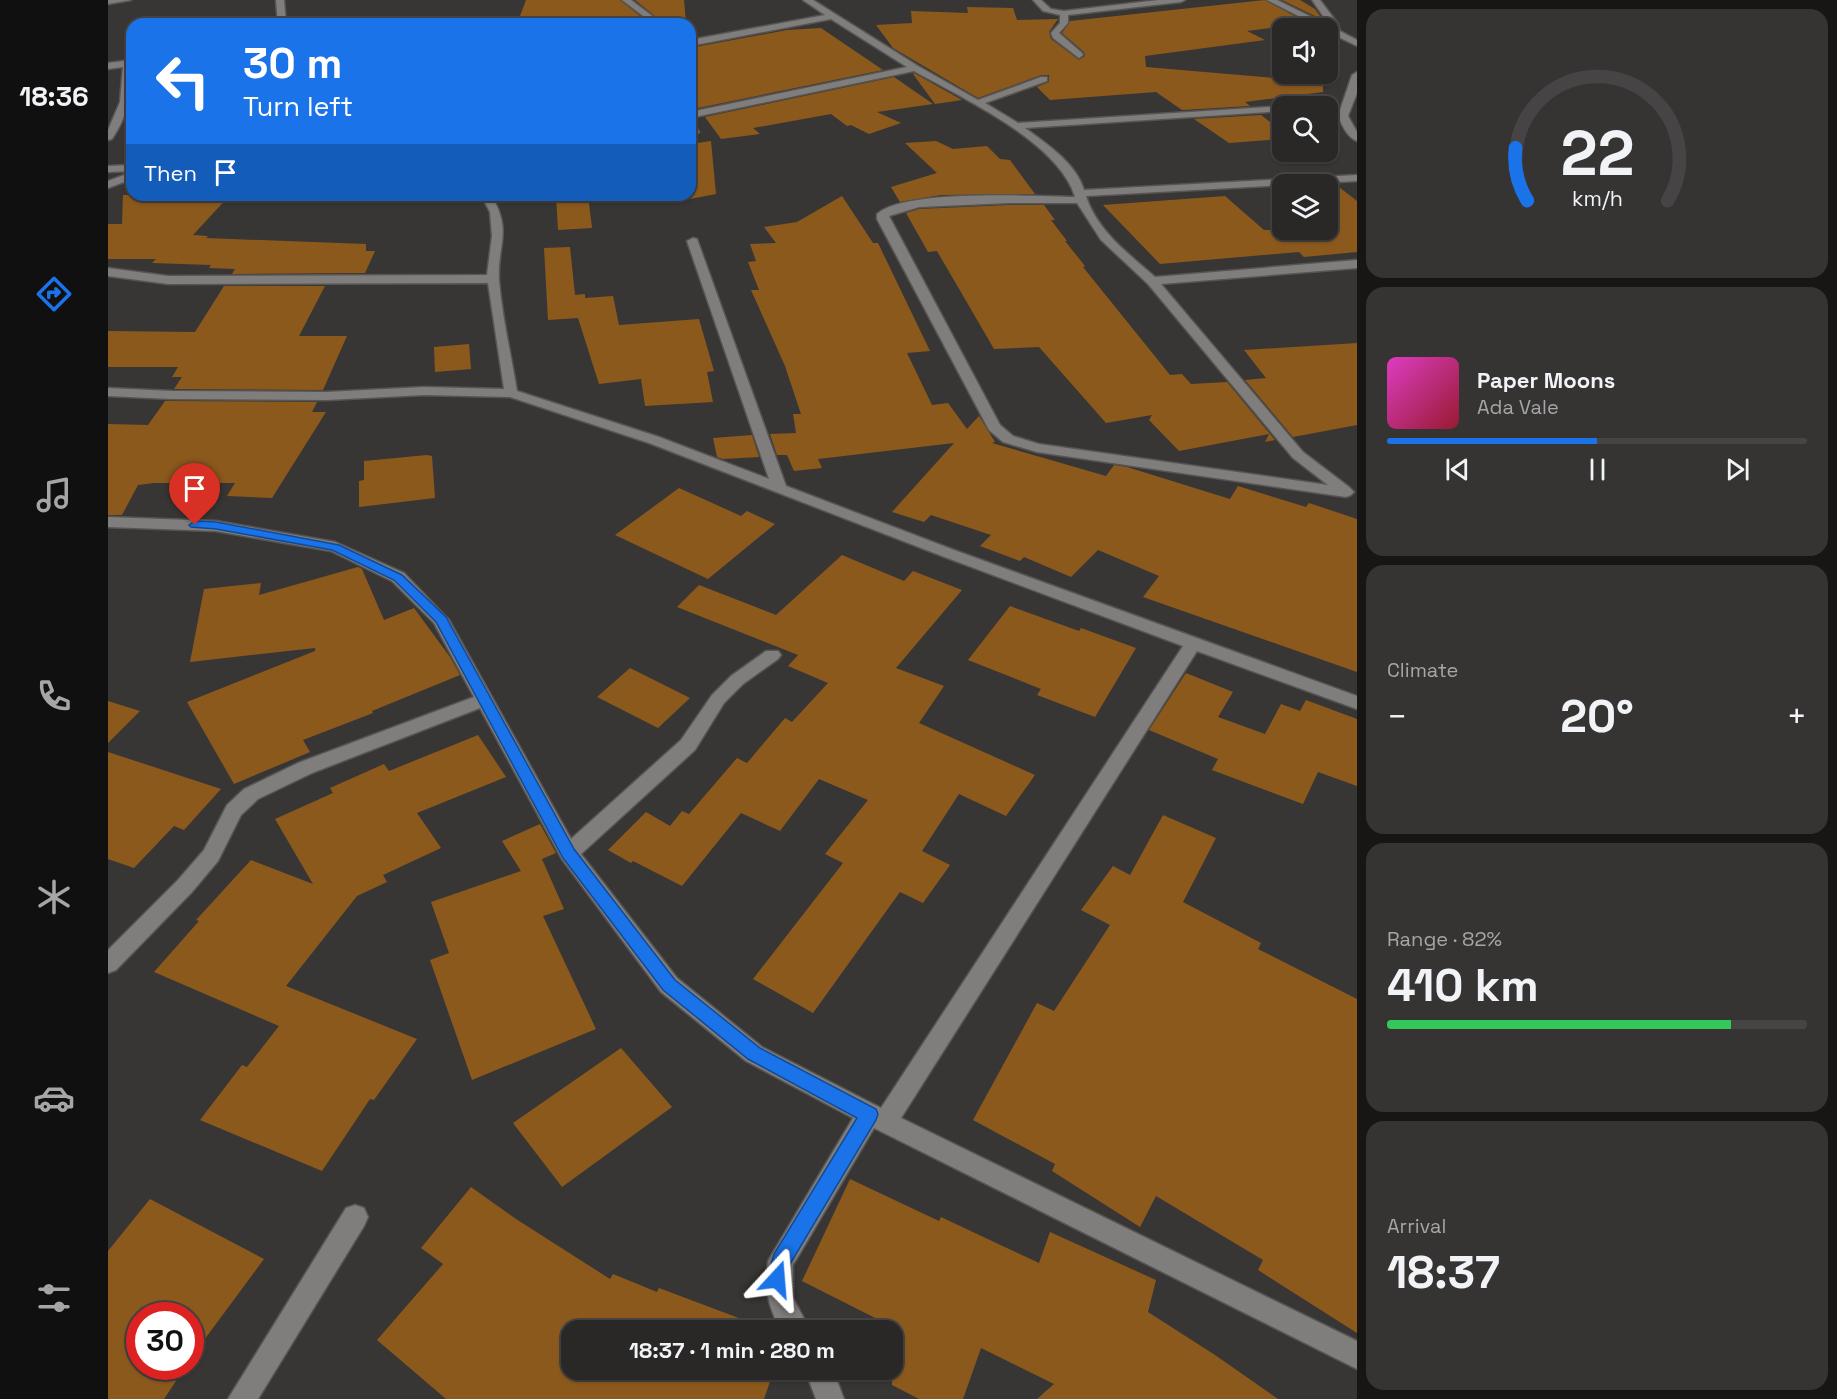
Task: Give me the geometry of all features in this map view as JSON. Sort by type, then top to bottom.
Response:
[{"type":"street","points":[[108,2],[127,0]]},
{"type":"street","points":[[280,0],[282,18]]},
{"type":"street","points":[[626,0],[651,18]]},
{"type":"street","points":[[807,0],[915,68],[1016,126],[1046,148],[1067,169],[1077,184],[1091,219],[1105,238],[1152,281],[1298,454],[1351,494]]},
{"type":"street","points":[[1038,0],[1043,8],[1051,13],[1181,0]]},
{"type":"street","points":[[1271,0],[1306,18]]},
{"type":"street","points":[[1316,0],[1330,18]]},
{"type":"street","points":[[1064,13],[1064,23],[1055,33],[1057,38],[1079,55]]},
{"type":"street","points":[[696,42],[834,16]]},
{"type":"street","points":[[1338,34],[1357,43]]},
{"type":"street","points":[[108,66],[126,64]]},
{"type":"street","points":[[696,114],[739,107],[857,78],[915,68]]},
{"type":"street","points":[[1357,75],[1355,86],[1341,110],[1347,126],[1357,138]]},
{"type":"street","points":[[977,103],[1044,79]]},
{"type":"street","points":[[114,133],[126,106]]},
{"type":"street","points":[[1016,126],[1272,109]]},
{"type":"street","points":[[108,169],[126,168]]},
{"type":"street","points":[[108,185],[126,178]]},
{"type":"street","points":[[1351,494],[1036,448],[1008,439],[994,427],[883,219],[883,214],[901,207],[927,203],[1081,196],[1357,178]]},
{"type":"street","points":[[490,201],[496,212],[498,236],[493,279],[511,393]]},
{"type":"street","points":[[693,241],[780,489]]},
{"type":"street","points":[[1152,281],[1357,264]]},
{"type":"street","points":[[1340,265],[1357,279]]},
{"type":"street","points":[[108,272],[168,280],[493,279]]},
{"type":"street","points":[[108,392],[327,396],[424,391],[511,393],[654,440],[1193,644],[1357,703]]},
{"type":"street","points":[[108,522],[216,526],[335,547],[398,577],[441,620],[569,853],[669,985],[754,1054],[877,1118],[1357,1355]]},
{"type":"street","points":[[790,1320],[781,1307],[777,1279],[781,1261],[1193,644]]},
{"type":"street","points":[[569,853],[688,745],[718,699],[772,654]]},
{"type":"street","points":[[108,964],[185,886],[211,855],[234,810],[251,794],[305,768],[484,700]]},
{"type":"street","points":[[242,1399],[355,1217]]},
{"type":"street","points":[[824,1380],[830,1399]]},
{"type":"building","points":[[526,0],[620,0],[642,18],[519,18]]},
{"type":"building","points":[[635,0],[684,0],[686,18],[658,18]]},
{"type":"building","points":[[1265,0],[1298,18],[1272,18],[1272,28],[1247,31],[1265,40],[1145,56],[1146,67],[1272,78],[1272,84],[1323,84],[1323,92],[1272,96],[1272,99],[1245,102],[1250,106],[1182,110],[1156,92],[1050,100],[1037,87],[1049,82],[1049,75],[1041,75],[978,98],[893,48],[876,25],[912,23],[911,11],[968,13],[967,7],[1013,8],[1017,20],[1058,19],[1049,32],[1051,39],[1079,60],[1085,56],[1084,52],[1062,33],[1070,21]]},
{"type":"building","points":[[1282,0],[1300,0],[1315,9],[1322,18]]},
{"type":"building","points":[[821,28],[883,70],[698,108],[696,106],[696,47],[787,30]]},
{"type":"building","points":[[914,73],[962,100],[935,104]]},
{"type":"building","points":[[894,77],[933,104],[877,112],[901,123],[869,134],[851,125],[847,126],[831,114],[753,128],[760,134],[721,139],[705,117]]},
{"type":"building","points":[[1261,115],[1272,123],[1272,140],[1229,143],[1194,119]]},
{"type":"building","points":[[711,141],[716,194],[696,198],[696,143]]},
{"type":"building","points":[[936,141],[953,149],[987,146],[1000,159],[1010,160],[1035,194],[941,195],[900,202],[891,187],[937,173],[905,143]]},
{"type":"building","points":[[1338,186],[1357,201],[1357,252],[1304,257],[1299,252],[1160,264],[1103,205],[1225,196],[1264,230],[1272,230],[1272,240],[1338,240]]},
{"type":"building","points":[[123,195],[126,195],[126,201],[224,201],[193,235],[208,236],[206,238],[366,244],[366,251],[375,251],[365,273],[232,274],[235,269],[209,268],[211,265],[152,263],[156,259],[108,259],[108,224],[122,224]]},
{"type":"building","points":[[842,196],[873,243],[878,243],[930,351],[907,353],[932,405],[948,403],[967,429],[979,416],[995,442],[992,443],[1106,476],[1114,465],[1127,467],[1230,499],[1238,486],[1306,507],[1309,503],[1357,519],[1357,672],[1143,597],[1159,576],[1098,550],[1071,577],[1024,557],[1020,561],[980,546],[991,535],[931,515],[924,522],[892,512],[954,443],[818,459],[822,468],[794,471],[787,455],[777,455],[770,434],[796,433],[793,414],[801,414],[785,366],[751,290],[759,290],[748,262],[756,261],[750,244],[776,243],[764,227],[797,222]]},
{"type":"building","points":[[556,201],[589,201],[592,228],[558,230]]},
{"type":"building","points":[[1044,205],[1055,220],[1051,220],[1067,241],[1065,241],[1085,266],[1083,267],[1170,375],[1182,374],[1191,384],[1227,382],[1275,440],[1265,442],[1269,434],[1179,451],[1149,420],[1152,415],[1106,423],[1039,347],[994,349],[937,251],[928,252],[906,213],[919,209]]},
{"type":"building","points":[[570,247],[575,295],[585,294],[585,298],[613,296],[619,325],[699,319],[714,371],[707,372],[713,402],[645,406],[641,379],[599,384],[578,318],[548,320],[544,248]]},
{"type":"building","points":[[224,286],[325,286],[299,336],[347,336],[323,390],[174,389],[182,377],[172,377],[178,367],[108,367],[108,331],[195,332]]},
{"type":"building","points":[[1357,343],[1357,425],[1293,437],[1245,380],[1266,378],[1244,350]]},
{"type":"building","points":[[469,344],[471,369],[435,372],[434,347]]},
{"type":"building","points":[[165,401],[317,402],[312,412],[326,412],[272,498],[227,496],[235,483],[154,483],[138,485],[122,515],[108,515],[108,424],[148,425]]},
{"type":"building","points":[[752,435],[759,457],[723,459],[717,457],[713,438]]},
{"type":"building","points":[[432,456],[435,498],[359,507],[359,481],[364,480],[364,461]]},
{"type":"building","points":[[679,488],[741,516],[747,511],[775,524],[708,579],[615,535]]},
{"type":"building","points":[[842,555],[904,581],[913,571],[962,590],[896,668],[944,686],[919,723],[1035,775],[1006,816],[959,794],[922,851],[950,865],[923,903],[900,892],[813,1013],[753,979],[843,863],[825,854],[868,800],[819,779],[780,831],[741,813],[682,886],[608,850],[646,812],[670,826],[682,811],[689,814],[737,758],[747,763],[785,718],[792,722],[828,683],[788,666],[798,655],[677,607],[699,585],[776,615]]},
{"type":"building","points":[[358,567],[362,569],[384,620],[414,608],[450,657],[460,675],[372,711],[373,713],[303,740],[310,752],[234,784],[187,702],[315,651],[315,648],[190,662],[204,589],[261,583],[259,595]]},
{"type":"building","points":[[1010,606],[1079,631],[1081,628],[1136,648],[1095,717],[1037,695],[1041,689],[968,660]]},
{"type":"building","points":[[630,668],[690,698],[658,728],[597,697]]},
{"type":"building","points":[[1186,673],[1233,692],[1218,717],[1265,734],[1281,704],[1300,711],[1306,700],[1357,719],[1357,786],[1318,772],[1303,804],[1212,770],[1218,759],[1149,730]]},
{"type":"building","points":[[108,701],[140,711],[108,743]]},
{"type":"building","points":[[478,735],[506,777],[417,813],[441,848],[383,875],[387,882],[357,896],[286,986],[417,1039],[374,1100],[370,1099],[322,1171],[200,1120],[242,1065],[247,1067],[279,1026],[154,972],[199,921],[196,920],[251,860],[313,884],[275,819],[333,793],[330,788],[384,764],[389,771]]},
{"type":"building","points":[[108,752],[221,789],[184,830],[174,826],[134,868],[108,859]]},
{"type":"building","points":[[1163,815],[1216,838],[1183,902],[1261,943],[1258,949],[1357,999],[1357,1333],[1258,1270],[1263,1260],[1156,1196],[1140,1227],[1052,1171],[1055,1164],[973,1120],[1037,1003],[1054,1011],[1110,925],[1081,910],[1113,866],[1130,875]]},
{"type":"building","points":[[540,824],[556,853],[542,859],[564,909],[543,916],[596,1029],[472,1080],[430,960],[449,953],[431,902],[521,871],[502,841]]},
{"type":"building","points":[[621,1048],[672,1107],[562,1187],[513,1123]]},
{"type":"building","points":[[850,1179],[939,1221],[941,1217],[1039,1263],[1050,1232],[1156,1280],[1148,1312],[1278,1399],[1037,1399],[1054,1384],[981,1348],[963,1399],[919,1399],[892,1385],[892,1380],[903,1380],[903,1320],[879,1320],[802,1281]]},
{"type":"building","points":[[471,1187],[516,1219],[610,1279],[613,1274],[657,1292],[659,1288],[744,1320],[561,1320],[561,1380],[771,1380],[764,1399],[446,1399],[377,1340],[443,1264],[421,1248]]},
{"type":"building","points":[[150,1199],[264,1259],[204,1340],[204,1302],[126,1302],[126,1380],[177,1380],[164,1399],[108,1399],[108,1251]]},
{"type":"route","points":[[195,525],[216,526],[335,547],[398,577],[441,620],[569,853],[669,985],[754,1054],[869,1114],[781,1261],[777,1279]]}]
